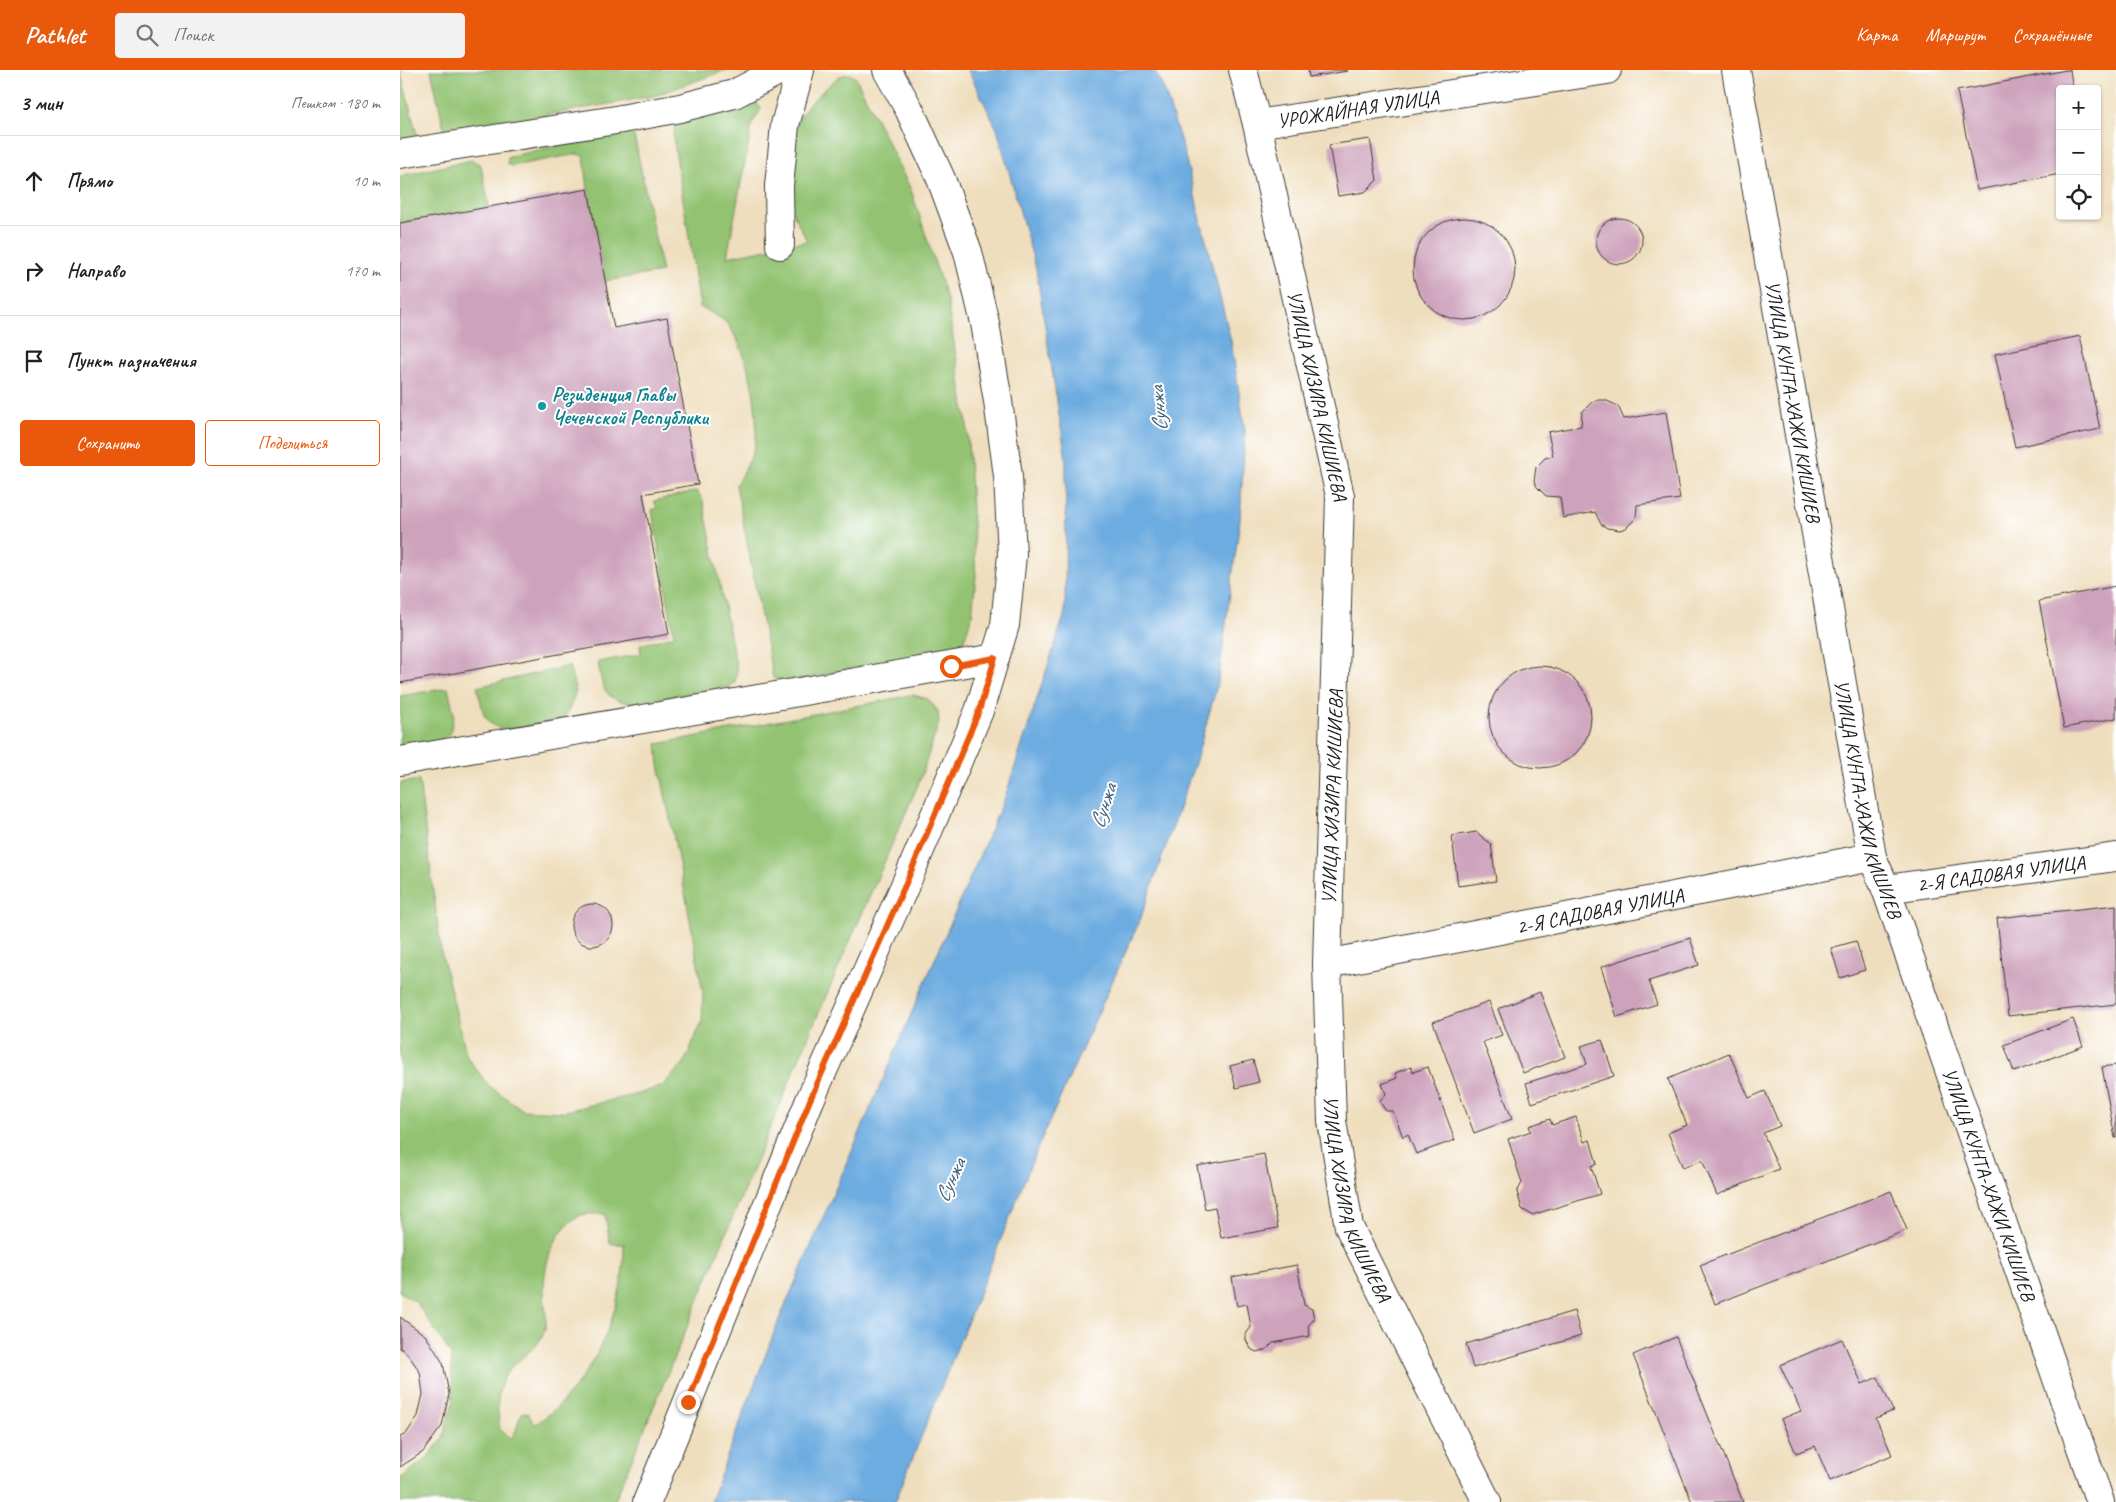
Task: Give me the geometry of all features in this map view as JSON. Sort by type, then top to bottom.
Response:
[{"type":"street","points":[[400,154],[680,108],[734,94],[780,70]]},
{"type":"street","points":[[780,245],[779,186],[785,125],[800,70]]},
{"type":"street","points":[[647,1502],[810,1100],[906,883],[979,711],[1005,625],[1012,555],[1008,476],[985,323],[968,252],[941,179],[909,110],[887,70]]},
{"type":"street","name":"УЛИЦА ХИЗИРА КИШИЕВА","points":[[1243,70],[1257,124],[1340,496],[1327,964],[1332,1120],[1349,1227],[1486,1502]]},
{"type":"street","name":"УРОЖАЙНАЯ УЛИЦА","points":[[1257,124],[1607,70]]},
{"type":"street","name":"УЛИЦА КУНТА-ХАЖИ КИШИЕВ","points":[[1736,70],[1872,857],[1886,889],[2100,1502]]},
{"type":"street","points":[[400,761],[995,658]]},
{"type":"street","name":"2-Я САДОВАЯ УЛИЦА","points":[[1327,964],[1872,857]]},
{"type":"street","name":"2-Я САДОВАЯ УЛИЦА","points":[[1886,889],[2116,857]]},
{"type":"green space","points":[[400,70],[418,139],[400,143]]},
{"type":"green space","points":[[431,70],[726,70],[654,96],[445,133]]},
{"type":"green space","points":[[850,74],[856,78],[911,190],[947,300],[967,424],[976,577],[972,615],[964,641],[954,647],[785,683],[773,678],[736,485],[750,460],[755,444],[756,415],[751,383],[742,351],[729,326],[720,318],[700,307],[673,136],[675,125],[693,115],[703,111],[756,102],[761,109],[752,124],[727,257],[807,241],[788,203],[794,126],[809,104],[839,76]]},
{"type":"green space","points":[[623,130],[634,135],[662,272],[605,281],[588,189],[584,156],[577,154],[512,166],[507,164],[508,157]]},
{"type":"green space","points":[[472,160],[481,165],[489,207],[400,223],[400,176]]},
{"type":"green space","points":[[697,491],[703,501],[737,670],[735,682],[729,687],[632,703],[615,699],[606,691],[603,685],[598,662],[641,654],[640,645],[674,636],[652,510],[657,508],[654,501]]},
{"type":"green space","points":[[569,666],[576,691],[568,712],[560,720],[506,731],[491,724],[484,715],[477,687]]},
{"type":"green space","points":[[448,688],[454,714],[450,733],[440,741],[400,748],[400,696]]},
{"type":"green space","points":[[913,695],[928,699],[938,711],[939,722],[920,780],[801,1054],[614,1502],[400,1502],[400,1479],[427,1458],[443,1438],[453,1402],[451,1354],[416,1302],[400,1292],[400,783],[419,780],[441,951],[467,1057],[488,1085],[523,1110],[562,1112],[638,1094],[662,1086],[684,1063],[702,1021],[703,993],[659,765],[657,744]],"holes":[[[605,1214],[610,1244],[624,1244],[623,1269],[619,1294],[601,1345],[573,1390],[555,1409],[536,1424],[528,1413],[523,1412],[511,1438],[500,1430],[499,1392],[501,1384],[510,1368],[531,1350],[542,1337],[546,1326],[544,1282],[548,1260],[557,1239],[570,1222],[579,1216]]]},
{"type":"water","name":"Сунжа","points":[[968,70],[1154,70],[1164,89],[1184,152],[1231,341],[1245,431],[1240,520],[1218,682],[1196,760],[1140,920],[1038,1147],[895,1502],[710,1502],[778,1322],[1005,797],[1065,613],[1066,459],[1036,269],[997,129]]},
{"type":"building","points":[[1308,70],[1347,70],[1348,71],[1309,77]]},
{"type":"building","points":[[2070,70],[2072,85],[2056,85],[2056,175],[1977,190],[1957,91]]},
{"type":"building","points":[[1370,139],[1377,180],[1365,192],[1338,196],[1329,145]]},
{"type":"building","name":"Резиденция Главы Чеченской Республики","points":[[588,189],[614,328],[667,318],[698,484],[643,494],[669,634],[400,683],[400,223]]},
{"type":"building","points":[[1464,218],[1474,219],[1493,226],[1507,240],[1514,259],[1514,279],[1507,298],[1493,312],[1474,319],[1464,320],[1454,319],[1435,312],[1421,298],[1414,279],[1413,269],[1414,259],[1421,240],[1435,226],[1454,219]]},
{"type":"building","points":[[1619,218],[1632,222],[1638,228],[1642,241],[1638,254],[1632,260],[1619,264],[1606,260],[1600,254],[1596,241],[1600,228],[1606,222]]},
{"type":"building","points":[[2080,336],[2100,429],[2015,447],[1995,354]]},
{"type":"building","points":[[1605,400],[1618,406],[1624,419],[1666,412],[1680,499],[1637,505],[1636,518],[1626,528],[1620,530],[1607,528],[1601,524],[1595,512],[1563,518],[1560,497],[1546,496],[1534,481],[1536,467],[1545,458],[1553,456],[1548,432],[1581,426],[1582,412],[1592,402]]},
{"type":"building","points":[[2116,586],[2116,718],[2064,728],[2039,601]]},
{"type":"building","points":[[1540,666],[1559,670],[1576,681],[1587,698],[1591,717],[1587,736],[1576,753],[1559,764],[1540,768],[1521,764],[1504,753],[1493,736],[1489,717],[1493,698],[1504,681],[1521,670]]},
{"type":"building","points":[[1476,832],[1491,844],[1496,881],[1458,886],[1452,836]]},
{"type":"building","points":[[588,904],[596,904],[607,910],[613,925],[607,940],[596,946],[588,946],[577,940],[571,929],[571,921],[577,910]]},
{"type":"building","points":[[2116,905],[2116,1004],[2008,1016],[1997,918]]},
{"type":"building","points":[[1690,938],[1699,965],[1649,981],[1657,1004],[1617,1017],[1601,967]]},
{"type":"building","points":[[1856,941],[1865,970],[1840,978],[1831,948]]},
{"type":"building","points":[[1540,992],[1565,1057],[1523,1073],[1498,1009]]},
{"type":"building","points":[[1489,1002],[1502,1035],[1483,1042],[1512,1119],[1474,1133],[1433,1022]]},
{"type":"building","points":[[2073,1019],[2083,1046],[2014,1072],[2004,1045]]},
{"type":"building","points":[[1602,1040],[1614,1076],[1532,1103],[1526,1083],[1587,1064],[1581,1046]]},
{"type":"building","points":[[1729,1053],[1749,1098],[1765,1091],[1780,1126],[1763,1133],[1779,1169],[1717,1195],[1702,1160],[1683,1168],[1668,1133],[1687,1125],[1668,1079]]},
{"type":"building","points":[[1253,1060],[1259,1082],[1236,1088],[1230,1066]]},
{"type":"building","points":[[2116,1065],[2116,1138],[2115,1138],[2102,1067]]},
{"type":"building","points":[[1411,1067],[1413,1072],[1428,1067],[1455,1140],[1416,1154],[1408,1134],[1403,1137],[1393,1111],[1386,1111],[1380,1102],[1386,1094],[1382,1084],[1397,1078],[1395,1073]]},
{"type":"building","points":[[1576,1117],[1584,1142],[1590,1140],[1597,1164],[1591,1166],[1600,1194],[1532,1215],[1522,1209],[1517,1192],[1522,1183],[1508,1139],[1531,1131],[1529,1126],[1550,1119],[1552,1125]]},
{"type":"building","points":[[1264,1154],[1278,1228],[1221,1238],[1215,1207],[1205,1209],[1197,1166]]},
{"type":"building","points":[[1891,1191],[1907,1230],[1715,1304],[1700,1265]]},
{"type":"building","points":[[1297,1265],[1304,1305],[1312,1309],[1314,1319],[1308,1326],[1310,1336],[1273,1343],[1266,1350],[1256,1352],[1251,1349],[1246,1340],[1246,1334],[1251,1327],[1247,1304],[1237,1306],[1232,1277]]},
{"type":"building","points":[[1574,1311],[1581,1336],[1473,1368],[1466,1344]]},
{"type":"building","points":[[400,1317],[426,1336],[443,1363],[449,1394],[442,1426],[423,1452],[400,1467],[400,1437],[406,1434],[418,1416],[423,1394],[420,1372],[407,1353],[400,1348]]},
{"type":"building","points":[[1676,1337],[1743,1502],[1692,1502],[1633,1355]]},
{"type":"building","points":[[1842,1339],[1862,1384],[1878,1377],[1893,1411],[1876,1418],[1892,1455],[1830,1481],[1815,1446],[1796,1453],[1781,1419],[1801,1411],[1780,1365]]},
{"type":"place","name":"Резиденция Главы Чеченской Республики","points":[[542,406]]},
{"type":"route","points":[[688,1402],[810,1100],[906,883],[979,711],[995,658],[951,666]]}]
